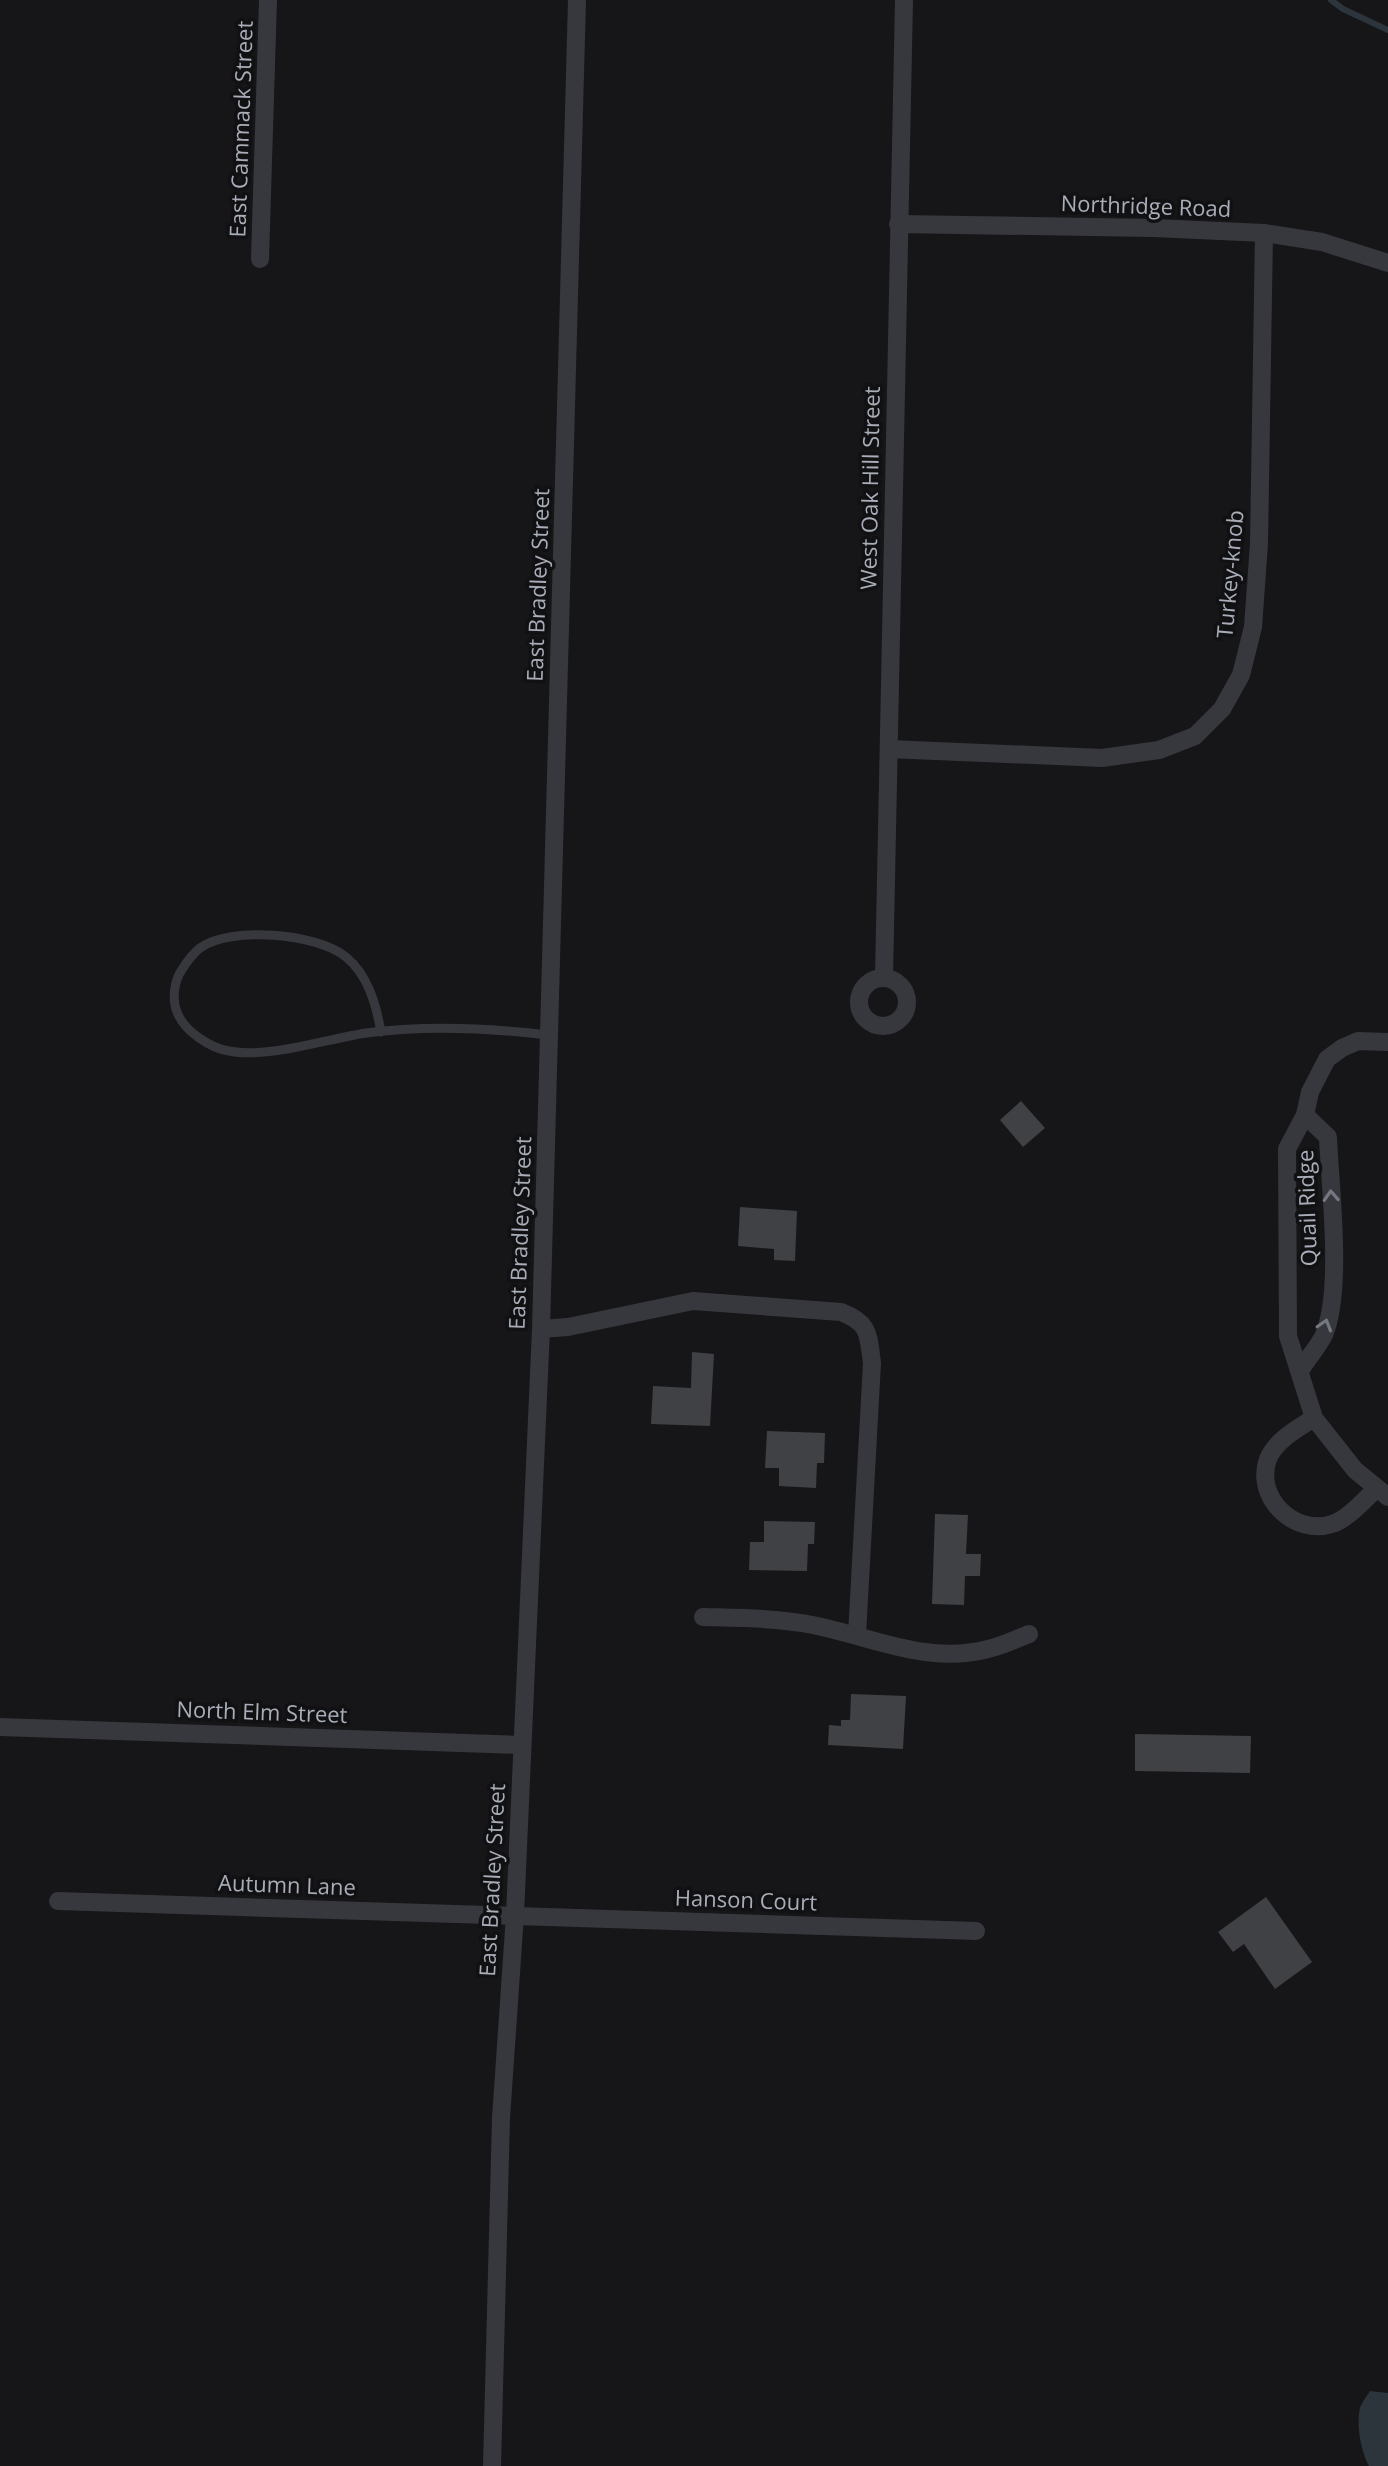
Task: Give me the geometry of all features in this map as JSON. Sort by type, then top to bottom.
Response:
[{"type":"street","name":"East Cammack Street","points":[[260,259],[268,0]]},
{"type":"street","name":"East Bradley Street","points":[[492,2466],[501,2118],[515,1915],[541,1329],[577,0]]},
{"type":"street","name":"West Oak Hill Street","points":[[884,977],[904,0]]},
{"type":"street","name":"Northridge Road","points":[[898,224],[1264,233],[1322,242],[1388,263]]},
{"type":"street","name":"Turkey-knob","points":[[889,749],[1102,758],[1171,746],[1195,736],[1222,709],[1241,675],[1253,627],[1259,544],[1264,233]]},
{"type":"street","points":[[1305,1115],[1310,1092],[1327,1059],[1358,1041],[1388,1042]]},
{"type":"street","name":"Quail Ridge","points":[[1300,1371],[1324,1335],[1332,1301],[1333,1240],[1328,1137],[1305,1115],[1287,1149],[1288,1336],[1314,1418],[1330,1442],[1382,1493]]},
{"type":"street","points":[[541,1329],[568,1327],[693,1301],[841,1312],[865,1325],[872,1363],[857,1635]]},
{"type":"street","points":[[1314,1418],[1283,1438],[1268,1459],[1266,1480],[1271,1500],[1291,1521],[1314,1528],[1336,1523],[1382,1493]]},
{"type":"street","points":[[703,1617],[778,1619],[857,1635],[917,1653],[955,1654],[988,1649],[1029,1634]]},
{"type":"street","name":"North Elm Street","points":[[0,1727],[521,1745]]},
{"type":"street","name":"Autumn Lane","points":[[58,1901],[515,1915]]},
{"type":"street","name":"Hanson Court","points":[[515,1915],[976,1931]]},
{"type":"lane","points":[[381,1032],[378,1012],[360,972],[344,955],[296,937],[251,935],[215,941],[200,948],[177,978],[174,1000],[178,1015],[193,1032],[227,1051],[253,1054],[381,1032],[501,1029],[548,1035]]},
{"type":"shaded area","points":[[1370,2391],[1388,2393],[1388,2466],[1369,2466],[1362,2446],[1359,2415]]},
{"type":"building","points":[[1021,1101],[1045,1128],[1023,1147],[1000,1120]]},
{"type":"building","points":[[740,1207],[797,1211],[795,1261],[774,1260],[774,1249],[738,1246]]},
{"type":"building","points":[[692,1352],[714,1354],[710,1426],[651,1424],[653,1386],[691,1388]]},
{"type":"building","points":[[767,1431],[825,1433],[824,1463],[817,1463],[816,1488],[779,1486],[779,1468],[765,1468]]},
{"type":"building","points":[[935,1514],[968,1515],[966,1554],[981,1554],[980,1576],[965,1576],[964,1605],[932,1604]]},
{"type":"building","points":[[764,1521],[815,1522],[814,1544],[808,1544],[807,1571],[749,1570],[750,1542],[764,1542]]},
{"type":"building","points":[[851,1694],[906,1696],[903,1749],[828,1745],[829,1725],[841,1726],[841,1720],[850,1720]]},
{"type":"building","points":[[1135,1734],[1251,1736],[1250,1773],[1135,1771]]},
{"type":"building","points":[[1266,1897],[1312,1962],[1275,1989],[1244,1944],[1233,1952],[1218,1932]]},
{"type":"waterway","points":[[1331,0],[1388,30]]}]
